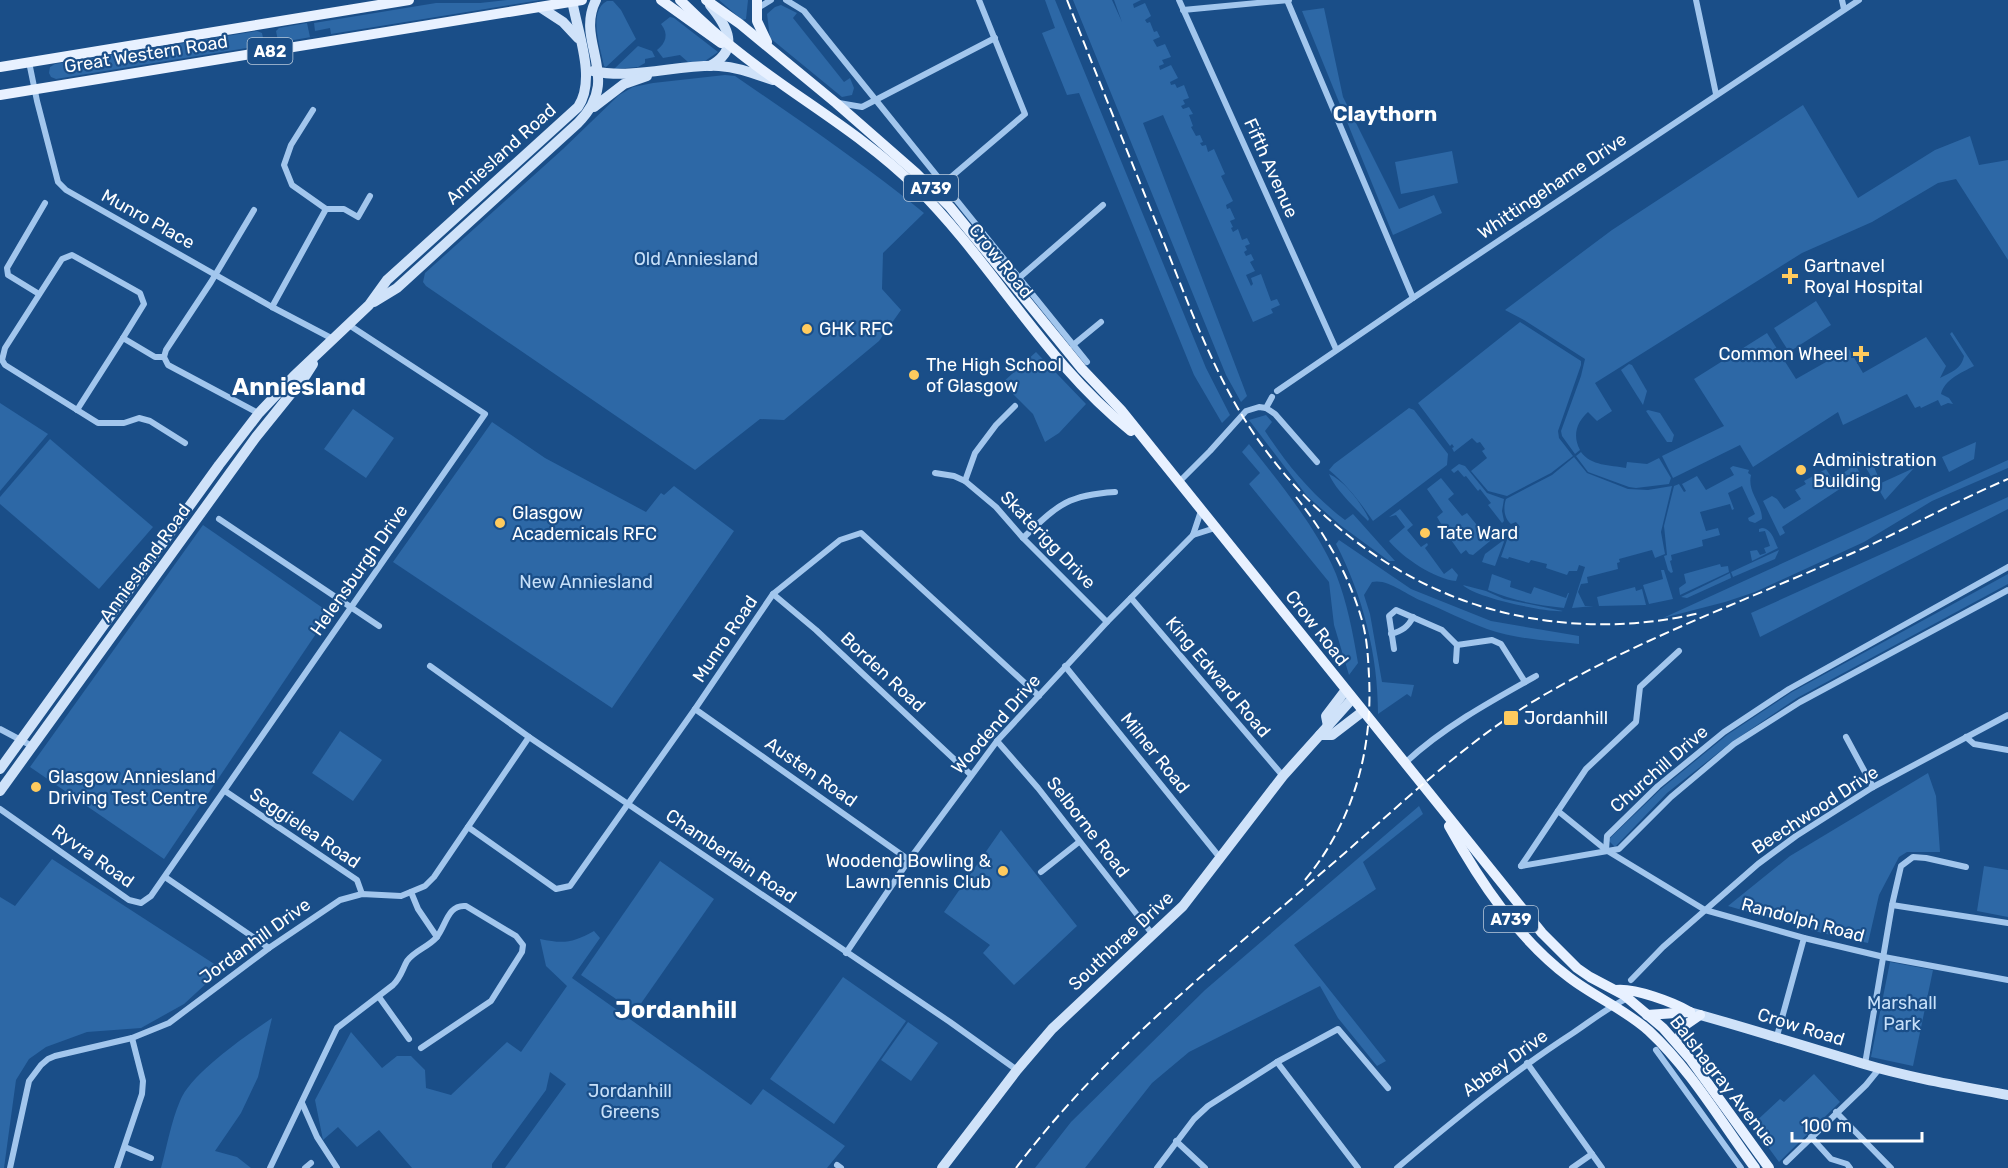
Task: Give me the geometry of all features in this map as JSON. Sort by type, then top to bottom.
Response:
[{"type":"main road","name":"Great Western Road","points":[[0,67],[410,0]]},
{"type":"main road","points":[[661,0],[728,45]]},
{"type":"main road","name":"Crow Road","points":[[680,0],[728,45],[872,148],[915,186],[959,235],[1072,376],[1114,417],[1146,442]]},
{"type":"main road","name":"Crow Road","points":[[706,0],[740,24],[836,103],[916,173],[950,207],[1064,349],[1121,410],[1348,695],[1542,933],[1577,968],[1590,977],[1615,990],[1627,989],[1634,996]]},
{"type":"main road","name":"Great Western Road","points":[[0,95],[575,1]]},
{"type":"main road","points":[[757,4],[759,29],[773,51]]},
{"type":"main road","name":"Crow Road","points":[[1439,807],[1469,863],[1517,927],[1570,978],[1632,1017]]},
{"type":"main road","points":[[1634,996],[1679,1005],[1695,1014]]},
{"type":"main road","points":[[1634,996],[1650,1015]]},
{"type":"main road","points":[[1632,1017],[1695,1014]]},
{"type":"main road","points":[[1677,1043],[1684,1026],[1695,1014]]},
{"type":"main road","name":"Balshagray Avenue","points":[[1650,1015],[1677,1043],[1769,1168]]},
{"type":"main road","name":"Balshagray Avenue","points":[[1632,1017],[1656,1038],[1681,1067],[1755,1168]]},
{"type":"street","name":"Anniesland Road","points":[[591,109],[598,93],[599,73],[590,24],[592,8],[596,0]]},
{"type":"street","points":[[706,0],[726,27],[728,45],[717,61],[708,66]]},
{"type":"street","points":[[757,4],[771,0]]},
{"type":"street","points":[[786,0],[804,11],[1087,362]]},
{"type":"street","points":[[944,183],[1026,114],[979,0]]},
{"type":"street","name":"Fifth Avenue","points":[[1179,0],[1336,349]]},
{"type":"street","points":[[1183,10],[1288,0],[1413,298]]},
{"type":"street","points":[[1696,0],[1716,94]]},
{"type":"street","points":[[1842,0],[1844,9]]},
{"type":"street","name":"Whittingehame Drive","points":[[1278,391],[1336,349],[1859,0]]},
{"type":"street","name":"Anniesland Road","points":[[0,769],[258,413],[369,305],[387,280],[578,107],[585,96],[586,70],[575,1]]},
{"type":"street","points":[[540,7],[563,22],[580,41]]},
{"type":"street","points":[[836,103],[862,107],[995,38]]},
{"type":"street","name":"Munro Place","points":[[29,62],[58,182],[73,194],[334,340]]},
{"type":"street","points":[[586,70],[599,73],[626,73],[708,66],[739,69],[779,82]]},
{"type":"street","name":"Anniesland Road","points":[[369,305],[397,288],[591,109],[624,84],[674,70]]},
{"type":"street","points":[[313,110],[291,145],[284,165],[292,185],[326,209],[344,210],[358,217],[370,196]]},
{"type":"street","points":[[39,294],[8,275],[7,268],[45,202]]},
{"type":"street","points":[[1018,278],[1103,205]]},
{"type":"street","points":[[272,307],[326,209]]},
{"type":"street","points":[[254,210],[216,274],[166,350],[164,357],[168,365],[269,420]]},
{"type":"street","points":[[77,410],[144,304],[141,293],[75,255],[62,259],[5,348],[2,360],[5,364],[77,410],[98,423],[124,423],[139,418],[150,421],[185,443]]},
{"type":"street","points":[[1072,345],[1101,322]]},
{"type":"street","name":"Helensburgh Drive","points":[[165,877],[485,414],[349,325]]},
{"type":"street","points":[[123,338],[155,357],[164,357]]},
{"type":"street","name":"Anniesland Road","points":[[0,791],[269,420],[306,375],[317,356]]},
{"type":"street","points":[[1266,408],[1272,397]]},
{"type":"street","points":[[965,481],[975,453],[996,425],[1016,406]]},
{"type":"street","points":[[1179,482],[1246,411],[1259,406],[1275,414],[1317,462]]},
{"type":"street","name":"Skaterigg Drive","points":[[935,473],[954,476],[965,481],[996,507],[1023,538],[1107,622]]},
{"type":"street","points":[[1023,538],[1047,515],[1067,501],[1089,494],[1114,492]]},
{"type":"street","name":"Woodend Drive","points":[[846,953],[909,860],[996,741],[1192,535],[1202,511]]},
{"type":"street","points":[[219,519],[379,626]]},
{"type":"street","name":"Woodend Drive","points":[[1192,535],[1215,528]]},
{"type":"street","name":"Munro Road","points":[[468,827],[556,889],[570,886],[773,594],[840,540],[861,533],[1039,696]]},
{"type":"street","name":"Churchill Drive","points":[[2008,567],[1789,689],[1724,732],[1658,786],[1607,836],[1606,850],[1619,849],[1671,797],[1734,744],[1790,708],[2008,590]]},
{"type":"street","name":"Borden Road","points":[[773,594],[816,630],[970,774]]},
{"type":"street","name":"King Edward Road","points":[[1131,598],[1283,776]]},
{"type":"street","points":[[1394,649],[1389,616],[1396,610],[1442,630],[1457,645],[1456,661]]},
{"type":"street","points":[[1391,634],[1400,632],[1409,625],[1413,617]]},
{"type":"street","points":[[1457,645],[1492,640],[1501,644],[1525,682]]},
{"type":"street","points":[[1606,850],[1521,867],[1586,769],[1636,722],[1640,687],[1679,651]]},
{"type":"street","name":"Chamberlain Road","points":[[430,666],[1017,1070]]},
{"type":"street","name":"Milner Road","points":[[1065,666],[1221,859]]},
{"type":"street","points":[[1404,764],[1444,732],[1536,676]]},
{"type":"street","name":"Southbrae Drive","points":[[942,1168],[1017,1070],[1052,1029],[1183,906],[1283,776],[1324,731],[1348,695]]},
{"type":"street","name":"Austen Road","points":[[695,709],[909,860]]},
{"type":"street","name":"Southbrae Drive","points":[[1324,731],[1332,735],[1362,712]]},
{"type":"street","name":"Beechwood Drive","points":[[1631,980],[1663,946],[1758,864],[1796,836],[1873,787],[2008,715]]},
{"type":"street","points":[[0,729],[32,746]]},
{"type":"street","name":"Jordanhill Drive","points":[[10,1168],[29,1081],[41,1065],[55,1056],[132,1038],[168,1023],[269,948],[340,900],[362,894],[401,896],[425,886],[434,877],[530,737]]},
{"type":"street","points":[[1846,737],[1873,787]]},
{"type":"street","points":[[1966,737],[1974,744],[2008,750]]},
{"type":"street","name":"Selborne Road","points":[[996,741],[1032,780],[1154,934]]},
{"type":"street","name":"Seggielea Road","points":[[225,791],[357,880],[362,894]]},
{"type":"street","name":"Ryvra Road","points":[[0,809],[129,900],[141,903],[151,896],[165,877]]},
{"type":"street","name":"Randolph Road","points":[[1558,811],[1606,850],[1705,910],[1804,938],[1884,957],[2008,980]]},
{"type":"street","points":[[1041,872],[1079,842]]},
{"type":"street","points":[[1865,1065],[1892,905],[1901,866],[1913,857],[1966,867]]},
{"type":"street","points":[[165,877],[269,948]]},
{"type":"street","points":[[411,892],[418,909],[437,937]]},
{"type":"street","points":[[270,1168],[338,1028],[393,985],[401,977],[406,962],[437,937],[453,910],[462,905],[466,906],[516,936],[523,945],[522,952],[491,1001],[421,1048]]},
{"type":"street","points":[[1892,905],[2008,923]]},
{"type":"street","points":[[1777,1036],[1804,938]]},
{"type":"street","name":"Abbey Drive","points":[[1397,1168],[1470,1106],[1527,1063],[1598,1017],[1611,1005],[1634,996]]},
{"type":"street","points":[[379,997],[409,1039]]},
{"type":"street","name":"Crow Road","points":[[1695,1014],[1777,1036],[1865,1065],[2008,1095]]},
{"type":"street","points":[[1157,1168],[1194,1119],[1222,1096],[1277,1062],[1338,1029],[1388,1088]]},
{"type":"street","points":[[117,1168],[142,1094],[143,1081],[132,1038]]},
{"type":"street","name":"Balshagray Avenue","points":[[1656,1050],[1741,1168]]},
{"type":"street","points":[[1277,1062],[1358,1168]]},
{"type":"street","points":[[1527,1063],[1602,1168]]},
{"type":"street","points":[[1786,1162],[1866,1085],[1880,1068]]},
{"type":"street","points":[[303,1103],[317,1137],[337,1168]]},
{"type":"street","points":[[1836,1112],[1891,1168]]},
{"type":"street","points":[[1811,1137],[1831,1159],[1847,1164],[1850,1168]]},
{"type":"street","points":[[1176,1141],[1205,1168]]},
{"type":"street","points":[[125,1148],[151,1158]]},
{"type":"street","points":[[1572,1168],[1592,1154]]},
{"type":"street","points":[[305,1168],[311,1163]]},
{"type":"green space","points":[[541,0],[331,34],[330,28],[315,31],[314,23],[436,3],[480,3]]},
{"type":"green space","points":[[719,0],[748,0],[746,19],[742,20]]},
{"type":"green space","points":[[1045,0],[1055,0],[1206,368],[1230,415],[1222,423],[1194,375],[1079,93],[1067,95],[1042,33],[1055,28]]},
{"type":"green space","points":[[1073,0],[1112,0],[1122,22],[1114,0],[1141,0],[1133,4],[1134,8],[1145,3],[1151,16],[1145,20],[1147,23],[1150,22],[1154,32],[1157,31],[1160,37],[1153,40],[1157,47],[1165,44],[1171,57],[1162,60],[1164,64],[1159,66],[1160,70],[1171,65],[1178,78],[1170,82],[1171,85],[1175,84],[1177,88],[1184,85],[1189,98],[1183,100],[1185,104],[1181,106],[1183,109],[1189,107],[1193,114],[1189,115],[1193,126],[1191,127],[1196,136],[1200,135],[1203,142],[1200,143],[1202,146],[1206,145],[1208,152],[1214,149],[1225,174],[1221,176],[1233,201],[1226,205],[1235,219],[1230,221],[1233,227],[1231,228],[1233,232],[1238,229],[1242,240],[1247,238],[1250,244],[1245,246],[1247,250],[1244,252],[1246,256],[1251,254],[1254,260],[1250,262],[1255,271],[1246,275],[1251,286],[1253,284],[1251,278],[1261,274],[1271,301],[1277,299],[1280,305],[1271,309],[1273,313],[1253,322],[1163,115],[1143,123],[1247,396],[1241,402],[1226,375]]},
{"type":"green space","points":[[607,1],[613,1],[621,10],[636,39],[606,67],[598,41],[596,21],[601,6]]},
{"type":"green space","points":[[781,5],[797,13],[793,18],[844,82],[850,78],[854,88],[852,95],[842,97],[770,38],[767,14]]},
{"type":"green space","points":[[1324,8],[1343,97],[1399,209],[1434,195],[1442,213],[1393,235],[1302,11]]},
{"type":"green space","points":[[670,17],[718,52],[705,61],[688,62],[680,55],[663,58],[657,50],[665,38],[665,31],[661,24]]},
{"type":"green space","points":[[307,23],[310,37],[323,35],[282,42],[278,41],[276,31],[279,28]]},
{"type":"green space","points":[[257,31],[262,33],[264,43],[259,46],[56,79],[49,73],[50,67],[55,64]]},
{"type":"green space","points":[[638,46],[652,51],[655,57],[645,59],[645,63],[638,67],[614,69]]},
{"type":"green space","name":"Old Anniesland","points":[[725,75],[735,76],[783,109],[924,213],[883,253],[882,289],[901,310],[879,341],[784,420],[760,419],[695,470],[423,282],[425,273],[563,149],[619,95],[633,87],[653,83]]},
{"type":"green space","points":[[1803,105],[1858,198],[1935,150],[1970,136],[1979,165],[2008,160],[2008,260],[1956,179],[1938,183],[1872,222],[1802,253],[1595,383],[1612,411],[1597,421],[1588,412],[1584,416],[1576,434],[1580,450],[1575,454],[1561,431],[1585,359],[1505,310],[1612,230]]},
{"type":"green space","points":[[1452,151],[1458,183],[1401,194],[1395,162]]},
{"type":"green space","points":[[1816,301],[1831,325],[1789,352],[1774,328]]},
{"type":"green space","points":[[1520,322],[1581,361],[1581,365],[1558,431],[1559,438],[1573,456],[1551,473],[1507,496],[1488,491],[1471,471],[1487,458],[1480,442],[1477,443],[1472,438],[1454,452],[1452,444],[1450,446],[1418,403]]},
{"type":"green space","points":[[1952,332],[1974,366],[1954,377],[1943,389],[1941,394],[1949,398],[1953,404],[1948,403],[1941,406],[1938,400],[1921,408],[1920,406],[1915,408],[1907,394],[1843,425],[1838,412],[1753,467],[1740,445],[1673,478],[1662,456],[1724,426],[1694,379],[1767,333],[1796,379],[1849,349],[1863,373],[1926,337],[1946,366],[1940,378],[1958,368],[1963,361],[1964,356],[1950,334]]},
{"type":"green space","points":[[1036,352],[1086,404],[1059,433],[1045,442],[1033,414],[1002,383]]},
{"type":"green space","points":[[1629,364],[1632,365],[1647,391],[1643,405],[1621,370]]},
{"type":"green space","points":[[0,403],[48,434],[0,491]]},
{"type":"green space","points":[[1409,408],[1414,410],[1448,454],[1447,465],[1373,521],[1353,494],[1329,470]]},
{"type":"green space","points":[[353,409],[394,438],[366,478],[324,449]]},
{"type":"green space","points":[[1646,411],[1660,413],[1674,435],[1672,442],[1667,442]]},
{"type":"green space","points":[[1266,415],[1272,422],[1265,431],[1301,479],[1345,520],[1353,514],[1395,561],[1389,561],[1340,525],[1307,496],[1249,420]]},
{"type":"green space","name":"New Anniesland","points":[[492,422],[545,458],[646,512],[661,493],[664,495],[674,486],[734,531],[612,708],[393,562]]},
{"type":"green space","points":[[50,439],[153,527],[99,589],[0,504],[0,497]]},
{"type":"green space","points":[[1976,442],[1974,459],[1949,472],[1942,457]]},
{"type":"green space","points":[[1249,444],[1308,522],[1336,574],[1349,618],[1358,663],[1349,675],[1334,625],[1329,582],[1249,484],[1260,473],[1242,452]]},
{"type":"green space","points":[[1856,451],[1870,458],[1881,483],[1914,468],[1885,500]]},
{"type":"green space","points":[[1581,452],[1595,462],[1626,468],[1627,462],[1647,464],[1659,458],[1671,478],[1669,484],[1629,487],[1588,472],[1576,456]]},
{"type":"green space","points":[[1574,457],[1587,473],[1628,489],[1648,490],[1672,486],[1661,532],[1665,554],[1655,558],[1652,550],[1619,559],[1618,569],[1587,577],[1588,583],[1581,584],[1578,592],[1585,606],[1594,606],[1572,608],[1585,567],[1579,565],[1577,571],[1569,571],[1567,575],[1546,568],[1547,564],[1501,557],[1508,537],[1520,527],[1516,522],[1511,524],[1507,519],[1504,509],[1506,499],[1552,475]]},
{"type":"green space","points":[[1846,457],[1855,464],[1861,475],[1782,527],[1785,533],[1780,536],[1763,501],[1772,496],[1784,509],[1801,499],[1795,490],[1806,484],[1804,481],[1826,469],[1833,480],[1849,469],[1843,459]]},
{"type":"green space","points":[[2008,460],[2008,468],[1932,501],[1864,542],[1755,592],[1663,618]]},
{"type":"green space","points":[[1459,464],[1465,466],[1487,493],[1504,499],[1502,511],[1504,521],[1502,523],[1488,505],[1491,503],[1480,489],[1478,491],[1458,470],[1454,473],[1451,470]]},
{"type":"green space","points":[[1733,466],[1749,470],[1751,487],[1762,519],[1755,523],[1749,521],[1748,518],[1755,514],[1742,486],[1728,493],[1734,509],[1732,510],[1730,504],[1700,512],[1706,531],[1718,528],[1720,535],[1702,540],[1703,546],[1671,555],[1673,572],[1671,573],[1664,556],[1667,555],[1664,526],[1674,486],[1679,484],[1684,492],[1686,491],[1682,484],[1697,476],[1706,490],[1734,475],[1730,468]]},
{"type":"green space","points":[[1329,474],[1341,482],[1357,500],[1366,513],[1368,521],[1340,492]]},
{"type":"green space","points":[[1441,478],[1454,494],[1448,499],[1462,516],[1467,513],[1490,541],[1473,555],[1466,550],[1461,554],[1437,517],[1443,512],[1427,489]]},
{"type":"green space","points":[[2008,497],[2008,509],[1760,637],[1751,613]]},
{"type":"green space","points":[[1400,509],[1413,525],[1407,530],[1421,547],[1427,543],[1425,548],[1444,574],[1452,568],[1458,575],[1456,581],[1420,567],[1389,541],[1405,527],[1396,515],[1389,517]]},
{"type":"green space","points":[[203,525],[330,613],[164,859],[30,767]]},
{"type":"green space","points":[[1762,528],[1774,538],[1778,548],[1752,561],[1750,551],[1757,550],[1760,555],[1766,553],[1764,548],[1770,546],[1765,531],[1759,532]]},
{"type":"green space","points":[[1505,539],[1495,566],[1482,562],[1485,554]]},
{"type":"green space","points":[[1339,540],[1411,589],[1491,621],[1579,636],[1579,644],[1533,639],[1487,629],[1384,582],[1372,582],[1364,595],[1370,614],[1382,682],[1414,685],[1411,697],[1407,694],[1378,714],[1372,648],[1354,584],[1336,544]]},
{"type":"green space","points":[[1779,550],[1775,559],[1733,577],[1731,572]]},
{"type":"green space","points":[[1720,564],[1721,567],[1728,566],[1729,572],[1680,595],[1679,588],[1686,583],[1684,574]]},
{"type":"green space","points":[[1661,570],[1664,570],[1673,599],[1649,604],[1643,585],[1663,579]]},
{"type":"green space","points":[[1730,573],[1731,578],[1687,598],[1681,597]]},
{"type":"green space","points":[[1492,574],[1511,581],[1510,587],[1531,594],[1534,587],[1566,598],[1569,593],[1564,608],[1526,602],[1488,590]]},
{"type":"green space","points":[[2008,574],[2008,584],[1797,698],[1732,742],[1667,793],[1615,847],[1608,840],[1661,789],[1727,735],[1792,692]]},
{"type":"green space","points":[[1463,585],[1504,599],[1563,611],[1511,603],[1470,590]]},
{"type":"green space","points":[[1635,587],[1636,591],[1642,589],[1646,605],[1599,606],[1597,597]]},
{"type":"green space","points":[[340,731],[382,760],[353,801],[312,773]]},
{"type":"green space","points":[[1928,773],[1936,796],[1940,852],[1907,852],[1899,857],[1879,895],[1868,943],[1822,933],[1728,906],[1790,856]]},
{"type":"green space","points":[[1419,806],[1423,814],[1363,862],[1376,889],[1294,945],[1386,1061],[1377,1066],[1338,1018],[1320,986],[1189,1052],[1152,1083],[1085,1168],[1035,1168],[1071,1122],[1205,990]]},
{"type":"green space","name":"Woodend Bowling & Lawn Tennis Club","points":[[1001,830],[1077,926],[1014,985],[983,953],[990,945],[944,912]]},
{"type":"green space","points":[[52,859],[222,969],[184,1004],[141,1028],[87,1032],[46,1047],[29,1059],[16,1080],[4,1168],[0,1168],[0,897],[15,906]]},
{"type":"green space","points":[[660,861],[714,899],[635,1012],[581,975]]},
{"type":"green space","points":[[1984,866],[2008,870],[2008,917],[1977,911]]},
{"type":"green space","name":"Jordanhill Greens","points":[[594,931],[600,938],[572,978],[751,1105],[763,1089],[845,1146],[827,1168],[505,1168],[566,1084],[550,1072],[546,1090],[492,1164],[492,1168],[412,1168],[379,1130],[357,1147],[338,1127],[323,1140],[315,1100],[351,1032],[382,1068],[397,1056],[411,1056],[425,1070],[426,1088],[451,1095],[507,1042],[521,1052],[567,986],[546,966],[540,939],[555,942],[568,941]]},
{"type":"green space","name":"Marshall Park","points":[[1890,962],[1933,970],[1913,1066],[1871,1057]]},
{"type":"green space","points":[[843,977],[906,1021],[834,1124],[770,1079]]},
{"type":"green space","points":[[272,1018],[258,1077],[241,1113],[215,1151],[237,1157],[251,1168],[161,1168],[174,1117],[186,1090],[221,1055]]},
{"type":"green space","points":[[908,1022],[938,1043],[911,1081],[881,1060]]},
{"type":"green space","points":[[1814,1074],[1840,1102],[1779,1162],[1752,1125],[1780,1099],[1784,1102]]},
{"type":"railway","points":[[1067,0],[1191,311],[1216,367],[1247,423],[1300,491],[1331,521],[1365,548],[1439,591],[1480,606],[1534,619],[1590,624],[1645,622],[1700,613]]},
{"type":"railway","points":[[1016,1168],[1085,1086],[1162,1011],[1434,775],[1491,730],[1551,691],[1621,654],[1862,549],[2008,479]]},
{"type":"railway","points":[[1296,497],[1325,539],[1356,601],[1365,631],[1369,676],[1367,731],[1356,784],[1336,834],[1322,858],[1305,880]]},
{"type":"place","name":"Gartnavel Royal Hospital","points":[[1790,276]]},
{"type":"place","name":"GHK RFC","points":[[807,329]]},
{"type":"place","name":"Common Wheel","points":[[1861,354]]},
{"type":"place","name":"The High School of Glasgow","points":[[914,375]]},
{"type":"place","name":"Administration Building","points":[[1801,470]]},
{"type":"place","name":"Glasgow Academicals RFC","points":[[500,523]]},
{"type":"place","name":"Tate Ward","points":[[1425,533]]},
{"type":"place","name":"Jordanhill","points":[[1511,718]]},
{"type":"place","name":"Glasgow Anniesland Driving Test Centre","points":[[36,787]]},
{"type":"place","name":"Woodend Bowling & Lawn Tennis Club","points":[[1003,871]]},
{"type":"district","name":"Claythorn","points":[[1385,114]]},
{"type":"district","name":"Anniesland","points":[[299,387]]},
{"type":"district","name":"Jordanhill","points":[[676,1010]]}]
